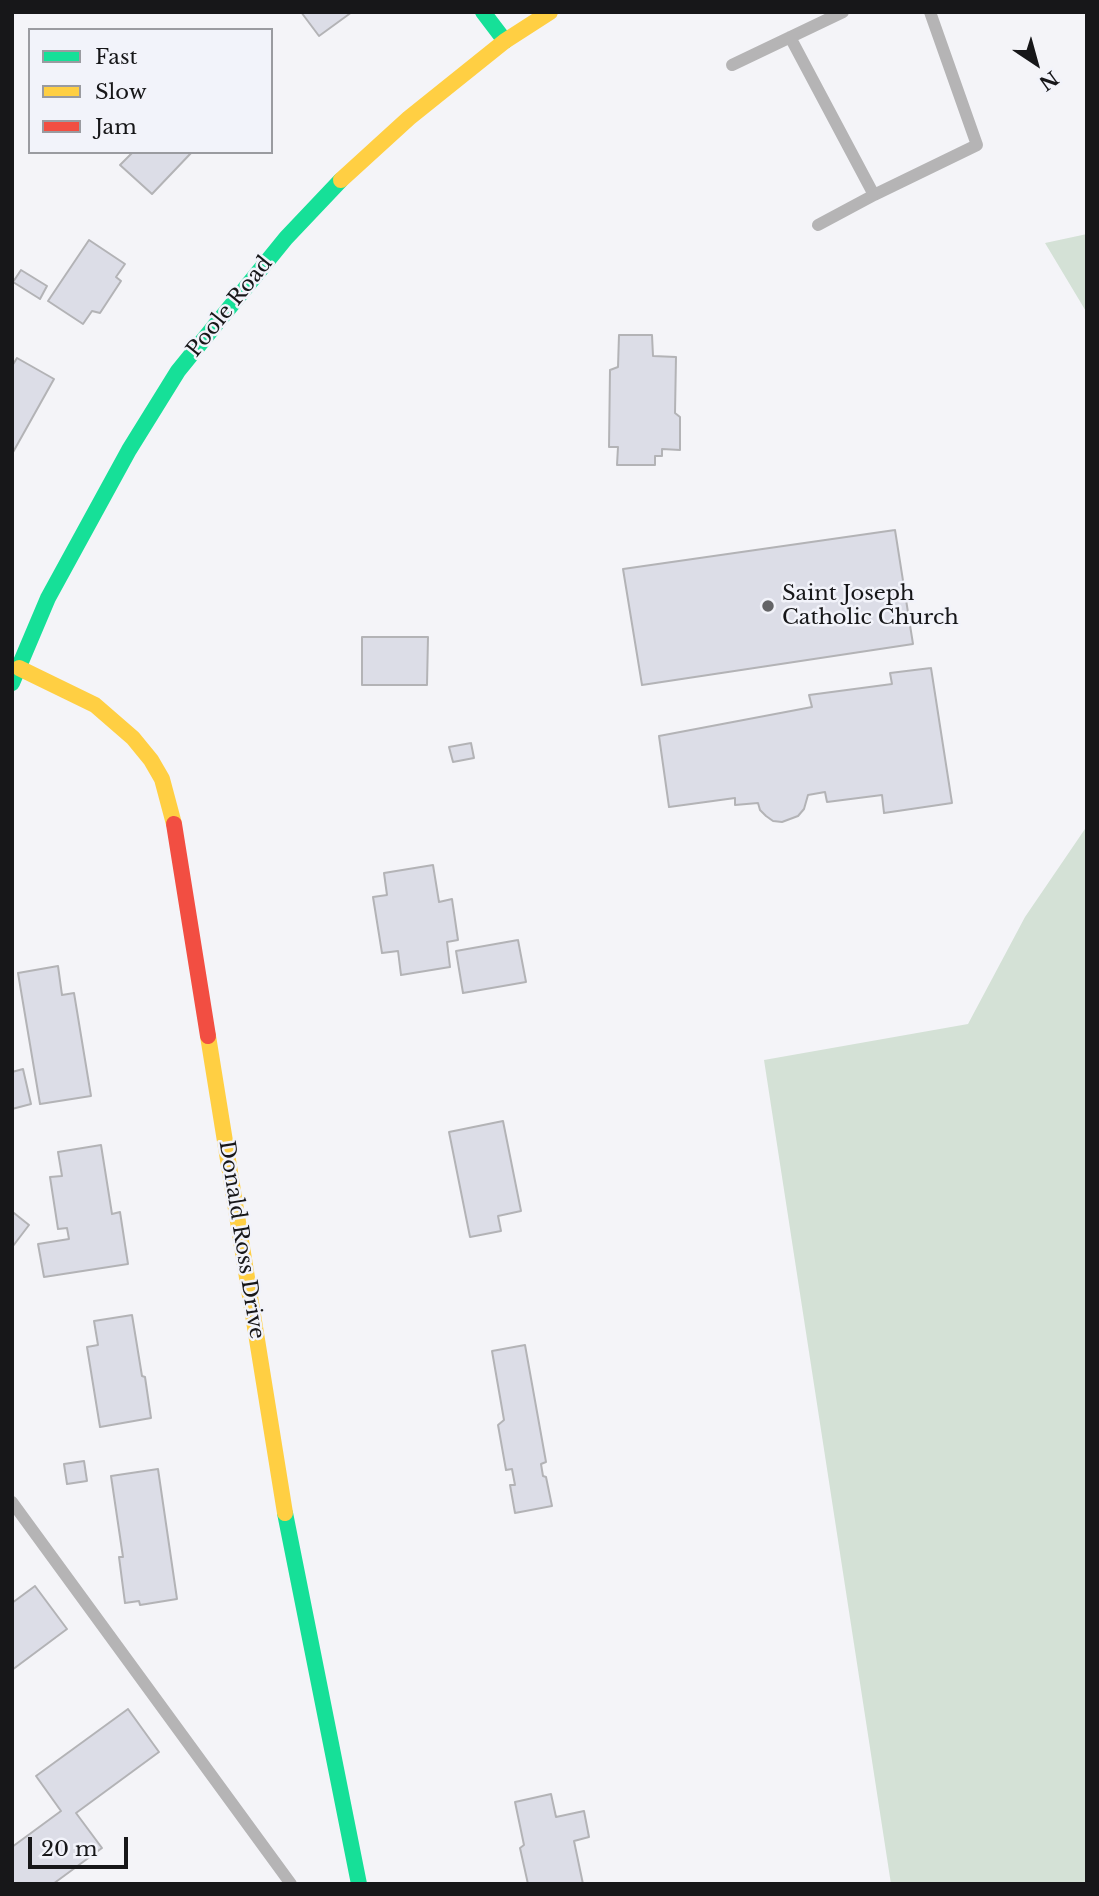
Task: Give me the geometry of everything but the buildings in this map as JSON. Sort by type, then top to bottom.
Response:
[{"type":"street","points":[[483,12],[505,41]]},
{"type":"street","name":"Poole Road","points":[[15,676],[48,598],[85,527],[178,371],[286,238],[344,177],[409,118],[505,41],[550,12]]},
{"type":"street","name":"Donald Ross Drive","points":[[15,676],[95,705],[134,738],[162,779],[172,812],[290,1545],[359,1884]]},
{"type":"lane","points":[[732,65],[843,12]]},
{"type":"lane","points":[[818,225],[977,145],[930,12]]},
{"type":"lane","points":[[790,37],[874,195]]},
{"type":"lane","points":[[12,1502],[291,1884]]},
{"type":"shaded area","points":[[1087,234],[1087,313],[1045,243]]},
{"type":"shaded area","points":[[1087,826],[1087,1884],[891,1884],[764,1060],[968,1024],[1025,917]]},
{"type":"traffic: fast","points":[[483,12],[505,41]]},
{"type":"traffic: fast","points":[[12,683],[48,598],[129,450],[178,371],[286,238],[341,180]]},
{"type":"traffic: fast","points":[[285,1513],[359,1884]]},
{"type":"traffic: slow","points":[[341,180],[409,118],[505,41],[550,12]]},
{"type":"traffic: slow","points":[[19,668],[95,705],[133,738],[162,779],[174,824]]},
{"type":"traffic: slow","points":[[208,1036],[285,1513]]},
{"type":"traffic: jam","points":[[174,824],[208,1036]]},
{"type":"place","name":"Saint Joseph Catholic Church","points":[[768,606]]}]
